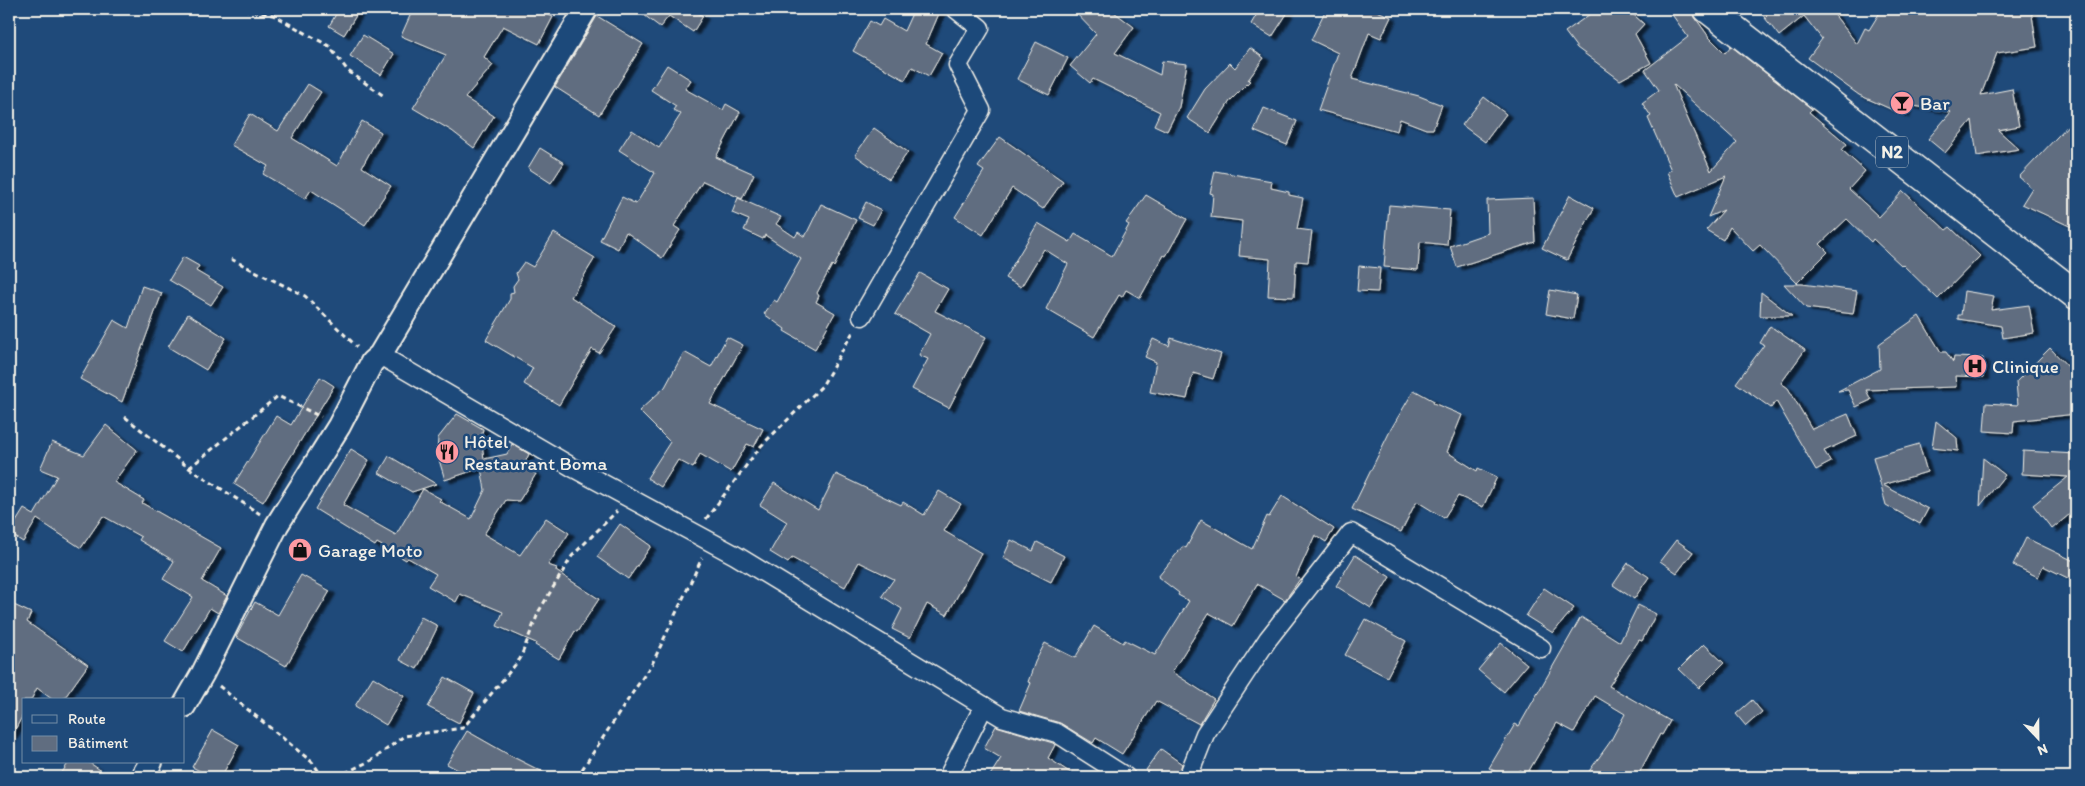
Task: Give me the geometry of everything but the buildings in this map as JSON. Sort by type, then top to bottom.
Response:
[{"type":"highway","name":"N2","points":[[1708,9],[2076,295]]},
{"type":"street","points":[[185,704],[203,673],[277,525],[339,426],[376,359],[586,9]]},
{"type":"street","points":[[862,316],[981,110],[958,65],[980,28],[956,9]]},
{"type":"street","points":[[376,359],[703,537],[1002,717],[1057,733],[1126,777]]},
{"type":"street","points":[[1188,777],[1205,734],[1268,639],[1351,533],[1541,648]]},
{"type":"street","points":[[948,777],[984,706]]},
{"type":"street","points":[[142,777],[149,764]]},
{"type":"path","points":[[244,9],[273,15],[329,46],[348,71],[384,96]]},
{"type":"path","points":[[231,259],[305,296],[376,359]]},
{"type":"path","points":[[577,777],[653,662],[703,537],[761,446],[822,386],[862,316]]},
{"type":"path","points":[[189,468],[278,396],[339,426]]},
{"type":"path","points":[[124,417],[189,468],[277,525]]},
{"type":"path","points":[[337,777],[374,759],[404,736],[463,728],[520,659],[539,611],[572,556],[629,498]]},
{"type":"path","points":[[203,673],[312,762],[323,777]]},
{"type":"place","name":"Bar","points":[[1902,103]]},
{"type":"place","name":"Clinique","points":[[1975,366]]},
{"type":"place","name":"Hôtel Restaurant Boma","points":[[447,452]]},
{"type":"place","name":"Garage Moto","points":[[300,550]]}]
